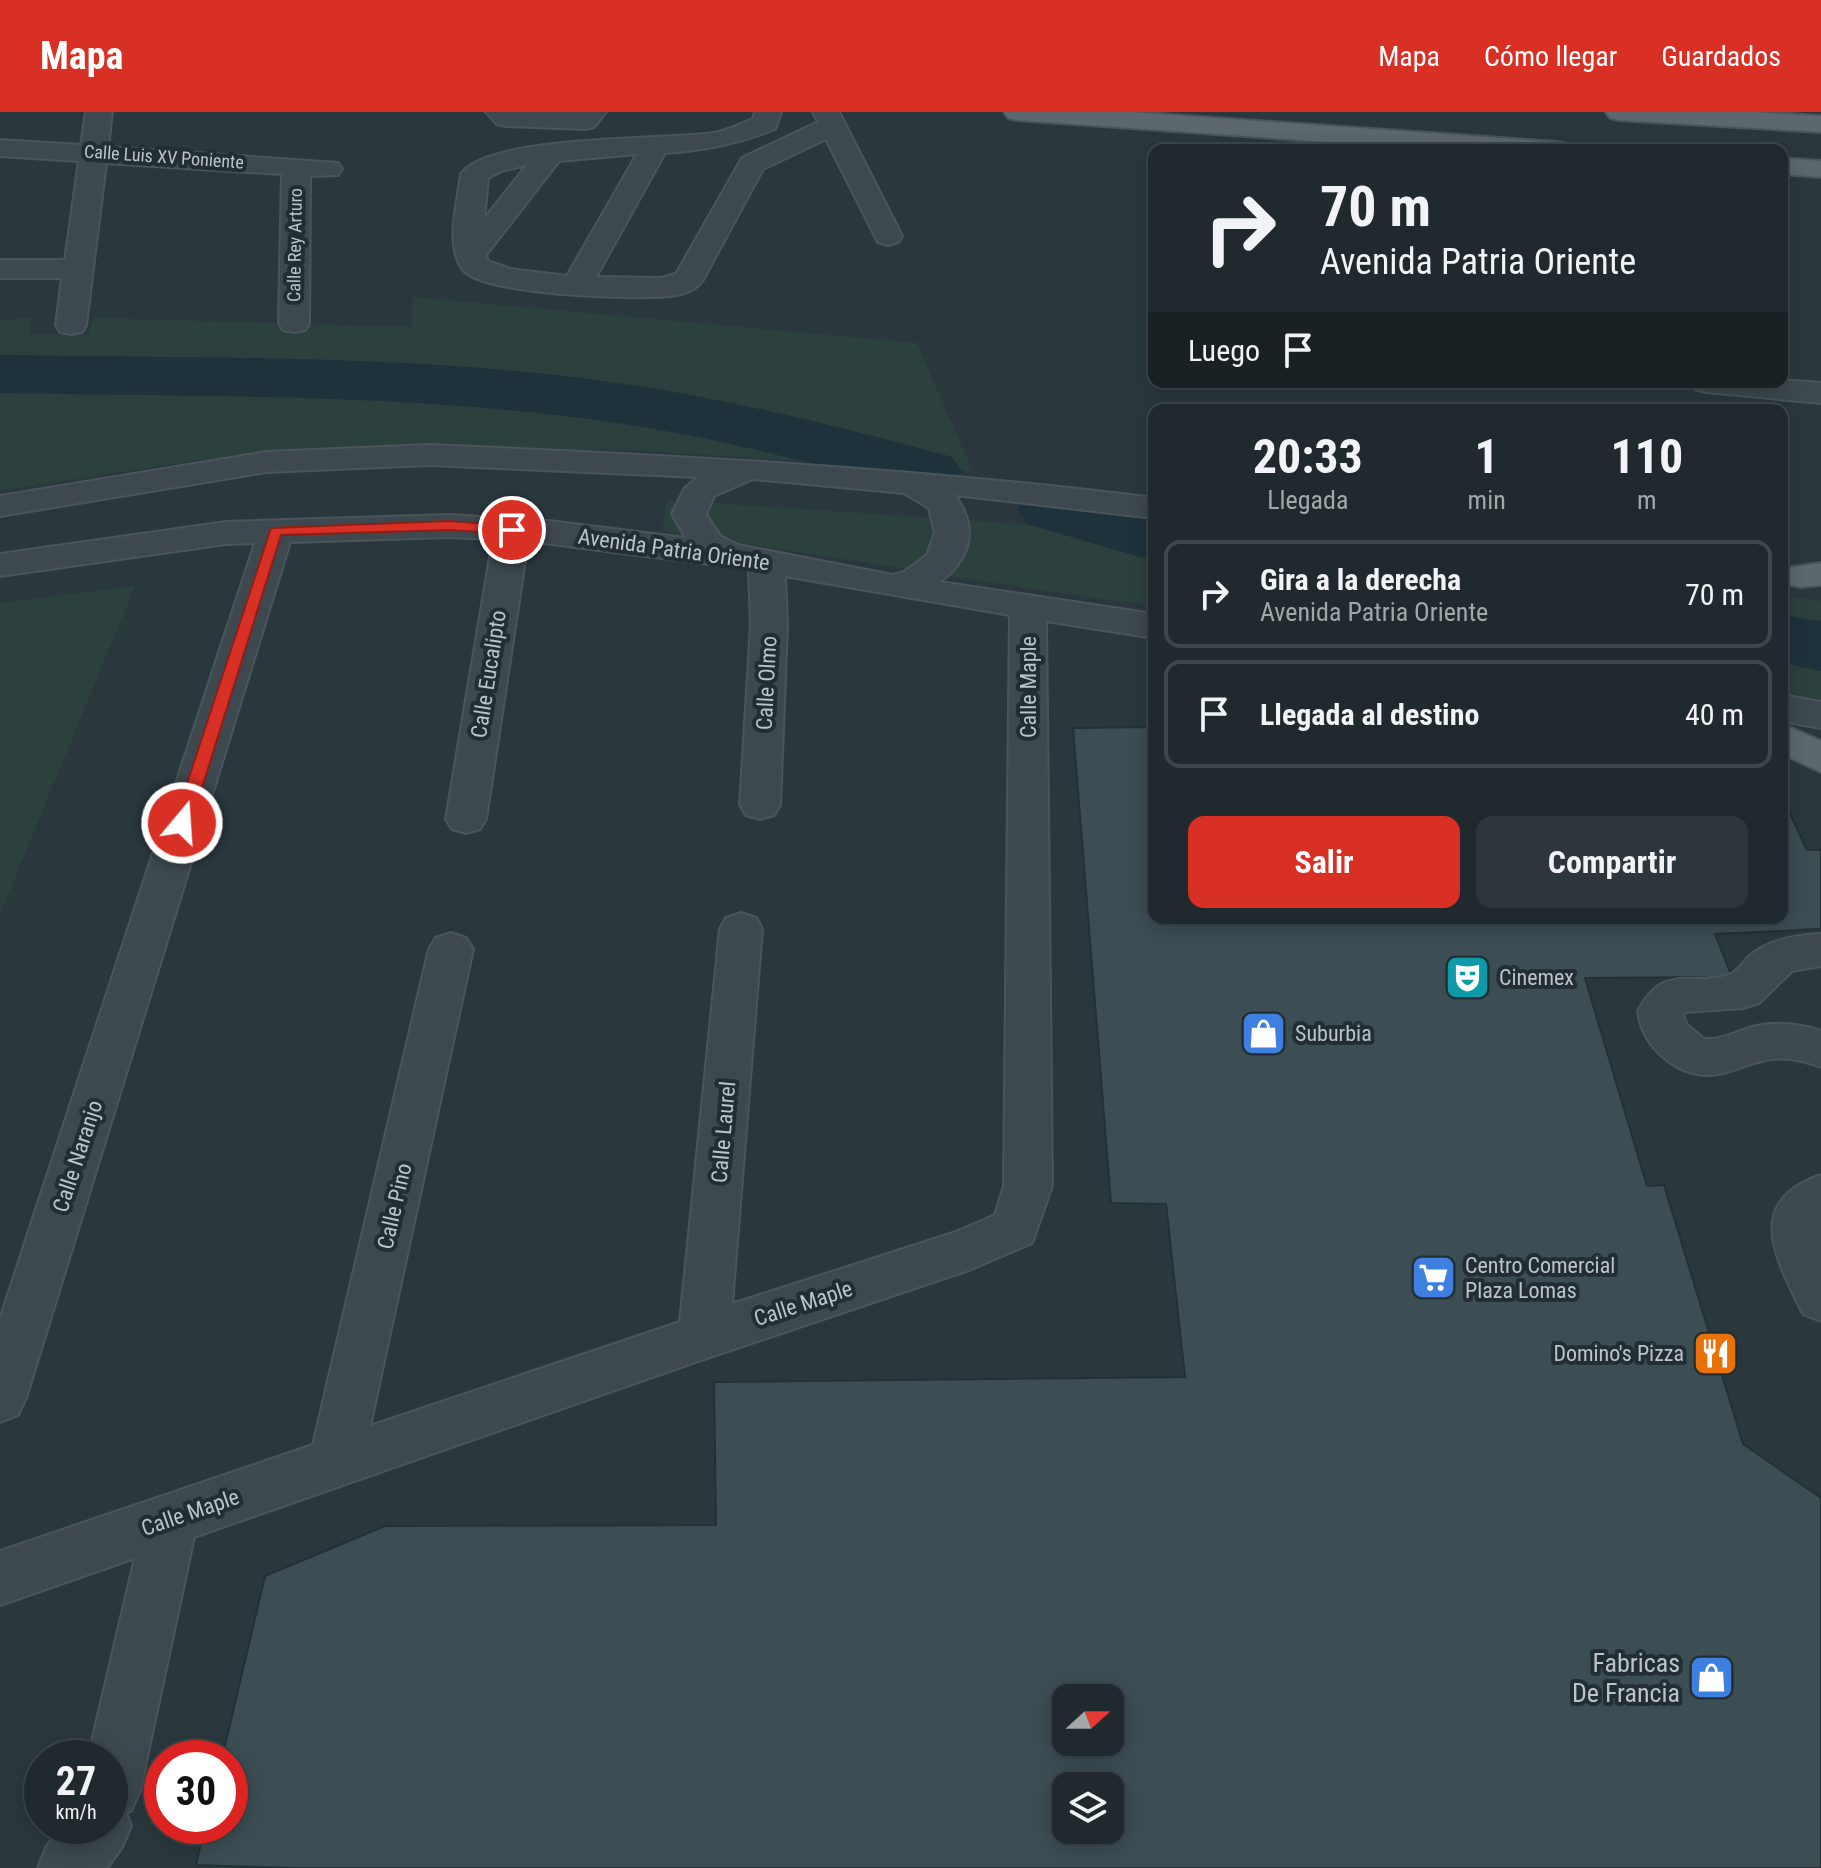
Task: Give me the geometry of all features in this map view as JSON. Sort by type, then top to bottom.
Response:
[{"type":"main road","points":[[1017,112],[1472,144]]},
{"type":"main road","points":[[1619,112],[1807,120]]},
{"type":"main road","points":[[1788,166],[1821,169]]},
{"type":"main road","points":[[1788,740],[1821,758]]},
{"type":"street","points":[[71,325],[99,112]]},
{"type":"street","points":[[499,112],[506,118],[575,121],[585,121],[593,112]]},
{"type":"street","points":[[768,112],[766,123],[730,138],[503,161],[475,174],[469,234],[471,255],[477,268],[493,276],[576,286],[667,288],[688,280],[752,164],[830,118],[888,236]]},
{"type":"street","points":[[576,286],[655,147]]},
{"type":"street","name":"Calle Luis XV Poniente","points":[[0,148],[328,169]]},
{"type":"street","points":[[471,255],[549,155]]},
{"type":"street","name":"Calle Rey Arturo","points":[[294,323],[296,167]]},
{"type":"street","points":[[0,269],[78,269]]},
{"type":"street","points":[[1769,388],[1821,393]]},
{"type":"street","points":[[0,506],[266,462],[347,456],[429,455],[751,469],[995,488],[1148,507]]},
{"type":"street","points":[[728,554],[707,543],[696,530],[689,514],[693,496],[727,477],[751,469]]},
{"type":"street","points":[[893,586],[920,579],[938,566],[953,537],[954,524],[945,504],[932,492],[905,482]]},
{"type":"street","name":"Avenida Patria Oriente","points":[[0,565],[212,535],[449,526],[728,554],[893,586],[1148,625]]},
{"type":"street","name":"Calle Eucalipto","points":[[466,819],[512,530]]},
{"type":"street","name":"Calle Naranjo","points":[[0,1398],[276,531]]},
{"type":"street","name":"Calle Olmo","points":[[760,805],[769,625],[766,560]]},
{"type":"street","name":"Calle Maple","points":[[0,1578],[704,1336],[969,1249],[1015,1228],[1028,1186],[1028,606]]},
{"type":"street","points":[[1788,709],[1821,715]]},
{"type":"street","name":"Calle Laurel","points":[[704,1336],[741,929]]},
{"type":"street","name":"Calle Pino","points":[[336,1462],[451,949]]},
{"type":"street","points":[[1743,991],[1768,962],[1792,951],[1821,950]]},
{"type":"street","points":[[1713,991],[1743,991],[1813,1046],[1769,1041],[1714,1058],[1697,1057],[1663,1028],[1660,1011],[1672,998],[1713,991]]},
{"type":"street","points":[[1821,1195],[1809,1200],[1794,1224],[1794,1237],[1821,1299]]},
{"type":"street","points":[[121,1740],[171,1519]]},
{"type":"street","points":[[69,1868],[87,1844]]},
{"type":"green space","points":[[412,297],[917,343],[973,472],[632,450],[295,451],[207,459],[0,491],[0,320],[31,318],[30,335],[88,335],[93,318],[412,327]]},
{"type":"green space","points":[[667,500],[981,521],[1148,536],[1148,605],[1031,588],[662,531]]},
{"type":"green space","points":[[135,586],[0,914],[0,603]]},
{"type":"green space","points":[[1788,596],[1821,601],[1821,711],[1788,705]]},
{"type":"building","name":"Centro Comercial Plaza Lomas","points":[[1148,727],[1148,924],[1788,924],[1788,810],[1807,850],[1821,850],[1821,929],[1715,934],[1732,977],[1585,978],[1647,1186],[1664,1185],[1743,1444],[1821,1498],[1821,1868],[291,1868],[196,1865],[201,1844],[248,1844],[248,1740],[226,1740],[265,1576],[385,1526],[716,1525],[714,1382],[1185,1377],[1166,1204],[1111,1203],[1073,728]]},
{"type":"waterway","points":[[0,374],[314,380],[555,395],[717,420],[823,443],[928,472]]},
{"type":"waterway","points":[[1052,509],[1148,537]]},
{"type":"waterway","points":[[1788,640],[1821,646]]},
{"type":"place","name":"Cinemex","points":[[1468,977]]},
{"type":"place","name":"Suburbia","points":[[1264,1033]]},
{"type":"place","name":"Centro Comercial Plaza Lomas","points":[[1434,1278]]},
{"type":"place","name":"Domino's Pizza","points":[[1715,1353]]},
{"type":"place","name":"Fabricas De Francia","points":[[1711,1678]]},
{"type":"route","points":[[182,823],[276,531],[449,526],[512,530]]}]
